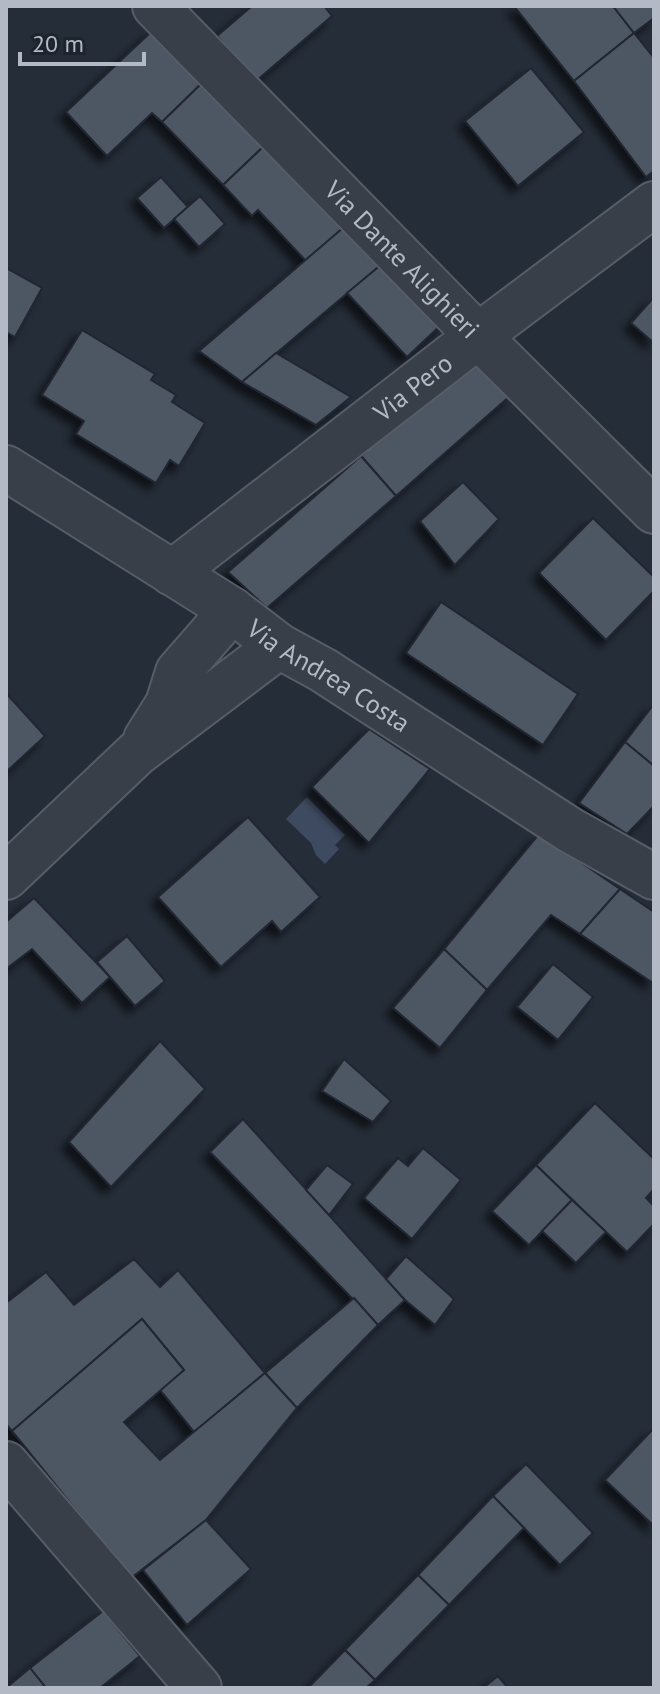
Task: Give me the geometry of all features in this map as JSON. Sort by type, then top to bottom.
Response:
[{"type":"street","name":"Via Dante Alighieri","points":[[155,6],[654,511]]},
{"type":"street","name":"Via Pero","points":[[172,573],[654,204]]},
{"type":"street","name":"Via Andrea Costa","points":[[6,468],[232,610],[279,646],[323,670],[570,830],[654,877]]},
{"type":"street","points":[[137,753],[168,704],[178,672],[232,610]]},
{"type":"street","points":[[6,877],[137,753],[279,646]]},
{"type":"street","points":[[6,1464],[199,1688]]},
{"type":"water","points":[[307,797],[345,835],[335,845],[339,849],[325,864],[316,855],[311,843],[286,819]]},
{"type":"building","points":[[252,6],[324,6],[332,16],[256,81],[217,36]]},
{"type":"building","points":[[514,6],[613,6],[634,33],[574,81]]},
{"type":"building","points":[[613,6],[654,6],[654,18],[634,33]]},
{"type":"building","points":[[152,31],[201,84],[162,122],[152,113],[107,156],[66,112]]},
{"type":"building","points":[[634,33],[654,58],[654,171],[646,177],[574,81]]},
{"type":"building","points":[[531,68],[584,132],[518,186],[465,121]]},
{"type":"building","points":[[201,84],[263,147],[223,185],[162,122]]},
{"type":"building","points":[[263,147],[344,227],[306,261],[258,210],[252,216],[223,185]]},
{"type":"building","points":[[161,177],[188,207],[164,228],[137,198]]},
{"type":"building","points":[[200,196],[225,224],[199,247],[174,219]]},
{"type":"building","points":[[344,227],[382,264],[242,382],[199,351]]},
{"type":"building","points":[[382,264],[443,323],[407,357],[347,293]]},
{"type":"building","points":[[6,268],[42,288],[15,337],[6,332]]},
{"type":"building","points":[[654,297],[654,343],[631,323]]},
{"type":"building","points":[[82,330],[155,374],[151,380],[176,395],[172,402],[205,423],[179,466],[170,460],[156,483],[76,434],[84,421],[42,395]]},
{"type":"building","points":[[276,353],[351,397],[316,425],[242,382]]},
{"type":"building","points":[[474,355],[510,396],[396,496],[361,456]]},
{"type":"building","points":[[361,456],[396,496],[267,608],[228,572]]},
{"type":"building","points":[[463,482],[499,519],[455,565],[420,521]]},
{"type":"building","points":[[593,518],[654,577],[654,591],[606,640],[539,573]]},
{"type":"building","points":[[441,602],[578,694],[543,745],[406,653]]},
{"type":"building","points":[[6,693],[45,736],[6,772]]},
{"type":"building","points":[[654,704],[654,766],[625,742]]},
{"type":"building","points":[[369,729],[430,769],[369,843],[312,787]]},
{"type":"building","points":[[625,742],[654,766],[654,806],[627,834],[579,803]]},
{"type":"building","points":[[248,817],[320,897],[281,932],[272,921],[221,967],[158,897]]},
{"type":"building","points":[[539,834],[620,889],[580,934],[551,915],[487,990],[444,949]]},
{"type":"building","points":[[620,889],[654,912],[653,983],[580,934]]},
{"type":"building","points":[[34,898],[110,977],[82,1003],[32,949],[6,969],[6,922]]},
{"type":"building","points":[[127,936],[165,981],[135,1006],[97,962]]},
{"type":"building","points":[[444,949],[487,990],[440,1048],[393,1008]]},
{"type":"building","points":[[553,964],[593,997],[558,1040],[517,1007]]},
{"type":"building","points":[[160,1041],[205,1089],[111,1187],[69,1142]]},
{"type":"building","points":[[344,1059],[391,1101],[373,1122],[322,1091]]},
{"type":"building","points":[[595,1103],[654,1159],[654,1189],[646,1198],[654,1206],[654,1224],[627,1252],[536,1165]]},
{"type":"building","points":[[243,1119],[405,1300],[378,1325],[210,1152]]},
{"type":"building","points":[[423,1148],[461,1180],[412,1239],[364,1198],[398,1158],[408,1166]]},
{"type":"building","points":[[327,1165],[353,1184],[329,1215],[306,1190]]},
{"type":"building","points":[[536,1165],[572,1200],[529,1245],[492,1211]]},
{"type":"building","points":[[572,1200],[606,1232],[576,1263],[542,1231]]},
{"type":"building","points":[[406,1256],[454,1299],[435,1325],[386,1279]]},
{"type":"building","points":[[134,1259],[160,1287],[178,1270],[265,1373],[194,1432],[160,1390],[184,1370],[142,1319],[12,1431],[6,1424],[6,1303],[46,1272],[74,1305]]},
{"type":"building","points":[[354,1298],[378,1325],[297,1408],[265,1373]]},
{"type":"building","points":[[142,1319],[184,1370],[124,1422],[160,1460],[265,1373],[297,1408],[206,1520],[131,1578],[12,1431]]},
{"type":"building","points":[[654,1430],[654,1526],[605,1480]]},
{"type":"building","points":[[526,1464],[593,1533],[560,1565],[493,1496]]},
{"type":"building","points":[[493,1496],[524,1528],[449,1605],[418,1575]]},
{"type":"building","points":[[206,1520],[251,1569],[187,1625],[143,1570]]},
{"type":"building","points":[[418,1575],[449,1605],[375,1680],[345,1650]]},
{"type":"building","points":[[103,1611],[140,1656],[100,1688],[46,1688],[30,1668]]},
{"type":"building","points":[[345,1650],[375,1680],[366,1688],[308,1688]]},
{"type":"building","points":[[30,1668],[46,1688],[6,1688]]},
{"type":"building","points":[[498,1676],[508,1688],[483,1688]]}]
